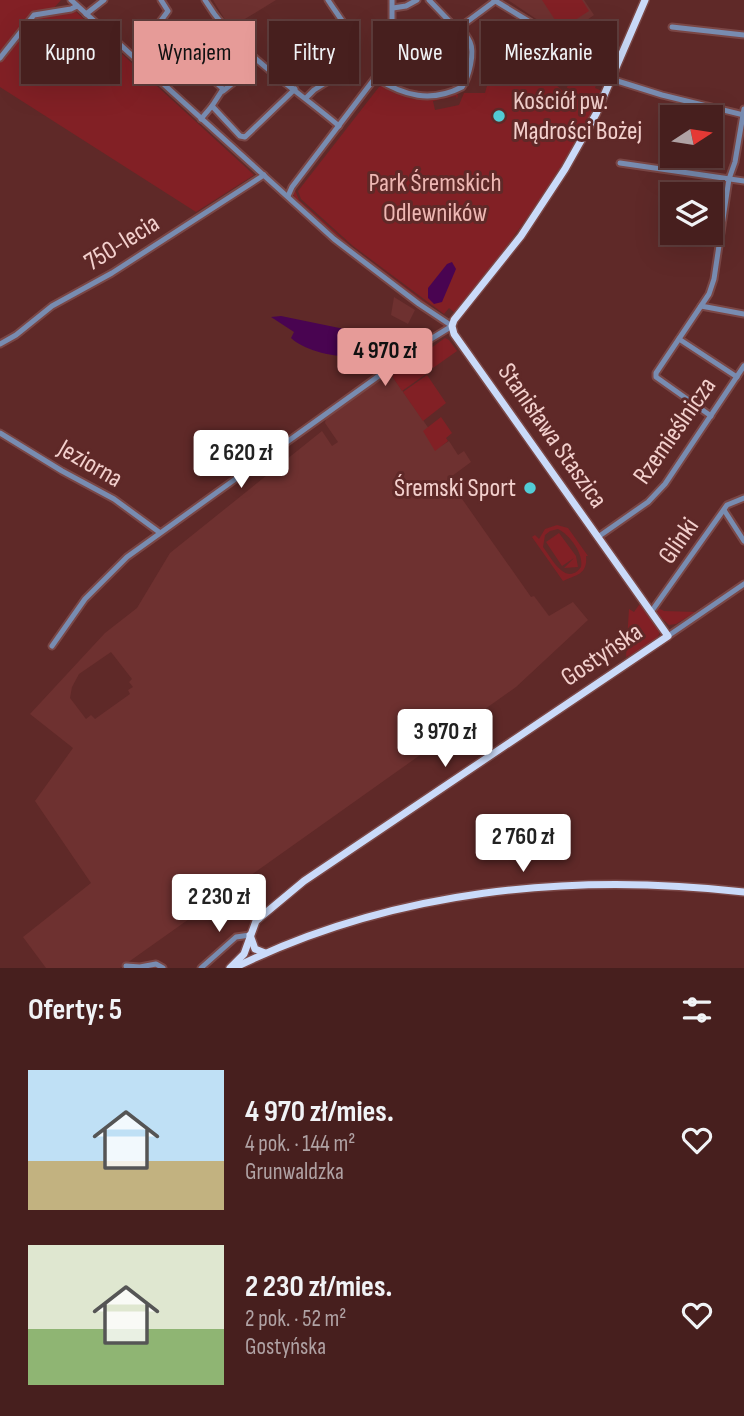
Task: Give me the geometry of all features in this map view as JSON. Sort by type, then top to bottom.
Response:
[{"type":"main road","points":[[617,65],[645,0]]},
{"type":"main road","points":[[452,326],[544,204],[596,114],[609,84]]},
{"type":"main road","name":"Stanisława Staszica","points":[[452,326],[454,334],[668,636]]},
{"type":"main road","name":"Gostyńska","points":[[232,968],[243,956],[254,925],[262,915],[312,874],[668,636]]},
{"type":"main road","name":"Gostyńska","points":[[232,968],[310,934],[372,915],[447,899],[513,889],[633,884],[744,892]]},
{"type":"main road","points":[[249,939],[255,949],[255,958]]},
{"type":"main road","points":[[249,939],[255,958]]},
{"type":"main road","points":[[255,949],[266,953]]},
{"type":"street","name":"Stanisława Staszica","points":[[71,0],[356,257],[445,324],[452,326]]},
{"type":"street","points":[[86,14],[104,0]]},
{"type":"street","points":[[160,21],[168,10],[161,0]]},
{"type":"street","points":[[205,0],[228,33],[339,126]]},
{"type":"street","points":[[328,0],[341,21]]},
{"type":"street","points":[[392,0],[392,21]]},
{"type":"street","points":[[393,8],[406,6],[417,0]]},
{"type":"street","points":[[429,0],[449,21]]},
{"type":"street","points":[[467,22],[495,0],[529,21]]},
{"type":"street","points":[[0,58],[34,15],[77,6]]},
{"type":"street","points":[[671,27],[744,35]]},
{"type":"street","points":[[467,38],[472,51],[467,77]]},
{"type":"street","points":[[617,81],[662,95],[744,113],[729,179],[714,279],[709,294],[658,369],[656,377],[711,416]]},
{"type":"street","points":[[288,196],[293,185],[373,82]]},
{"type":"street","points":[[216,84],[223,91]]},
{"type":"street","points":[[201,119],[232,84]]},
{"type":"street","points":[[212,106],[240,136],[245,137],[295,84]]},
{"type":"street","points":[[306,98],[323,84]]},
{"type":"street","points":[[388,84],[412,96],[443,92],[462,87],[464,84]]},
{"type":"street","points":[[620,163],[744,181]]},
{"type":"street","name":"750-lecia","points":[[0,344],[16,335],[52,306],[112,273],[264,175]]},
{"type":"street","points":[[701,306],[744,314]]},
{"type":"street","points":[[52,646],[91,592],[127,557],[452,326]]},
{"type":"street","points":[[679,340],[737,377]]},
{"type":"street","name":"Rzemieślnicza","points":[[598,537],[657,494],[744,366]]},
{"type":"street","name":"Jeziorna","points":[[0,433],[57,469],[114,499],[159,532]]},
{"type":"street","name":"Glinki","points":[[651,612],[724,510],[729,504],[744,498]]},
{"type":"street","points":[[724,510],[744,541]]},
{"type":"street","name":"Gostyńska","points":[[668,636],[744,584]]},
{"type":"street","points":[[201,968],[238,936],[249,939]]},
{"type":"street","points":[[126,965],[140,967],[156,964],[163,968]]},
{"type":"shaded area","points":[[213,0],[276,0],[242,21],[226,21]]},
{"type":"shaded area","points":[[508,0],[584,0],[594,15],[586,21],[539,21]]},
{"type":"shaded area","points":[[452,262],[456,269],[442,302],[434,304],[428,298],[428,288],[447,264]]},
{"type":"shaded area","points":[[394,297],[415,310],[408,324],[391,315]]},
{"type":"shaded area","points":[[281,316],[354,331],[363,337],[364,350],[359,356],[342,356],[304,347],[291,338],[294,332],[271,317]]},
{"type":"shaded area","points":[[384,376],[392,376],[441,446],[449,441],[458,455],[464,451],[471,462],[448,479],[531,597],[534,596],[549,616],[573,602],[588,620],[516,687],[120,968],[46,968],[23,937],[91,883],[35,801],[73,748],[30,714],[105,633],[137,608],[170,553],[322,431],[332,446],[338,442],[325,423],[326,417]],"holes":[[[111,652],[132,679],[129,682],[133,687],[128,690],[130,694],[95,719],[91,715],[86,719],[70,698],[79,674]]]},
{"type":"green space","points":[[0,0],[61,0],[52,10],[35,10],[26,21],[21,21],[21,28],[0,54]]},
{"type":"green space","points":[[542,0],[582,0],[589,11],[573,21],[556,21]]},
{"type":"green space","points":[[75,11],[86,21],[31,21],[35,16]]},
{"type":"green space","points":[[21,34],[21,84],[120,84],[120,52],[134,65],[134,84],[155,84],[254,175],[196,212],[0,87],[0,62]]},
{"type":"green space","name":"Park Śremskich Odlewników","points":[[488,84],[555,84],[565,93],[568,84],[596,84],[595,88],[602,91],[553,179],[455,313],[449,308],[444,314],[353,246],[301,199],[298,191],[379,87],[384,85],[412,99],[431,96],[432,99],[455,93],[458,95],[457,99],[456,96],[433,101],[435,110],[459,105],[464,93],[485,93]]},
{"type":"green space","points":[[294,188],[299,200],[352,247],[440,313],[438,315],[324,226],[295,199]]},
{"type":"green space","points":[[445,338],[457,351],[433,368],[424,353]]},
{"type":"green space","points":[[414,360],[426,374],[402,391],[392,376]]},
{"type":"green space","points":[[427,375],[446,403],[423,421],[403,392]]},
{"type":"green space","points":[[441,417],[452,433],[446,438],[448,441],[435,451],[423,431]]},
{"type":"green space","points":[[557,525],[568,528],[588,556],[583,571],[563,581],[532,537],[535,535],[539,539],[545,529]],"holes":[[[558,529],[575,545],[580,556],[581,567],[570,574],[560,569],[543,547],[545,535],[550,531]]]},
{"type":"green space","points":[[559,533],[576,556],[578,567],[564,568],[574,558],[562,566],[546,542]]},
{"type":"green space","points":[[639,605],[643,606],[660,631],[651,644],[626,657],[629,609],[634,612]]},
{"type":"green space","points":[[658,608],[664,611],[696,612],[676,624],[669,625],[657,614]]},
{"type":"place","name":"Kościół pw. Mądrości Bożej","points":[[499,116]]},
{"type":"place","name":"Śremski Sport","points":[[530,488]]}]
